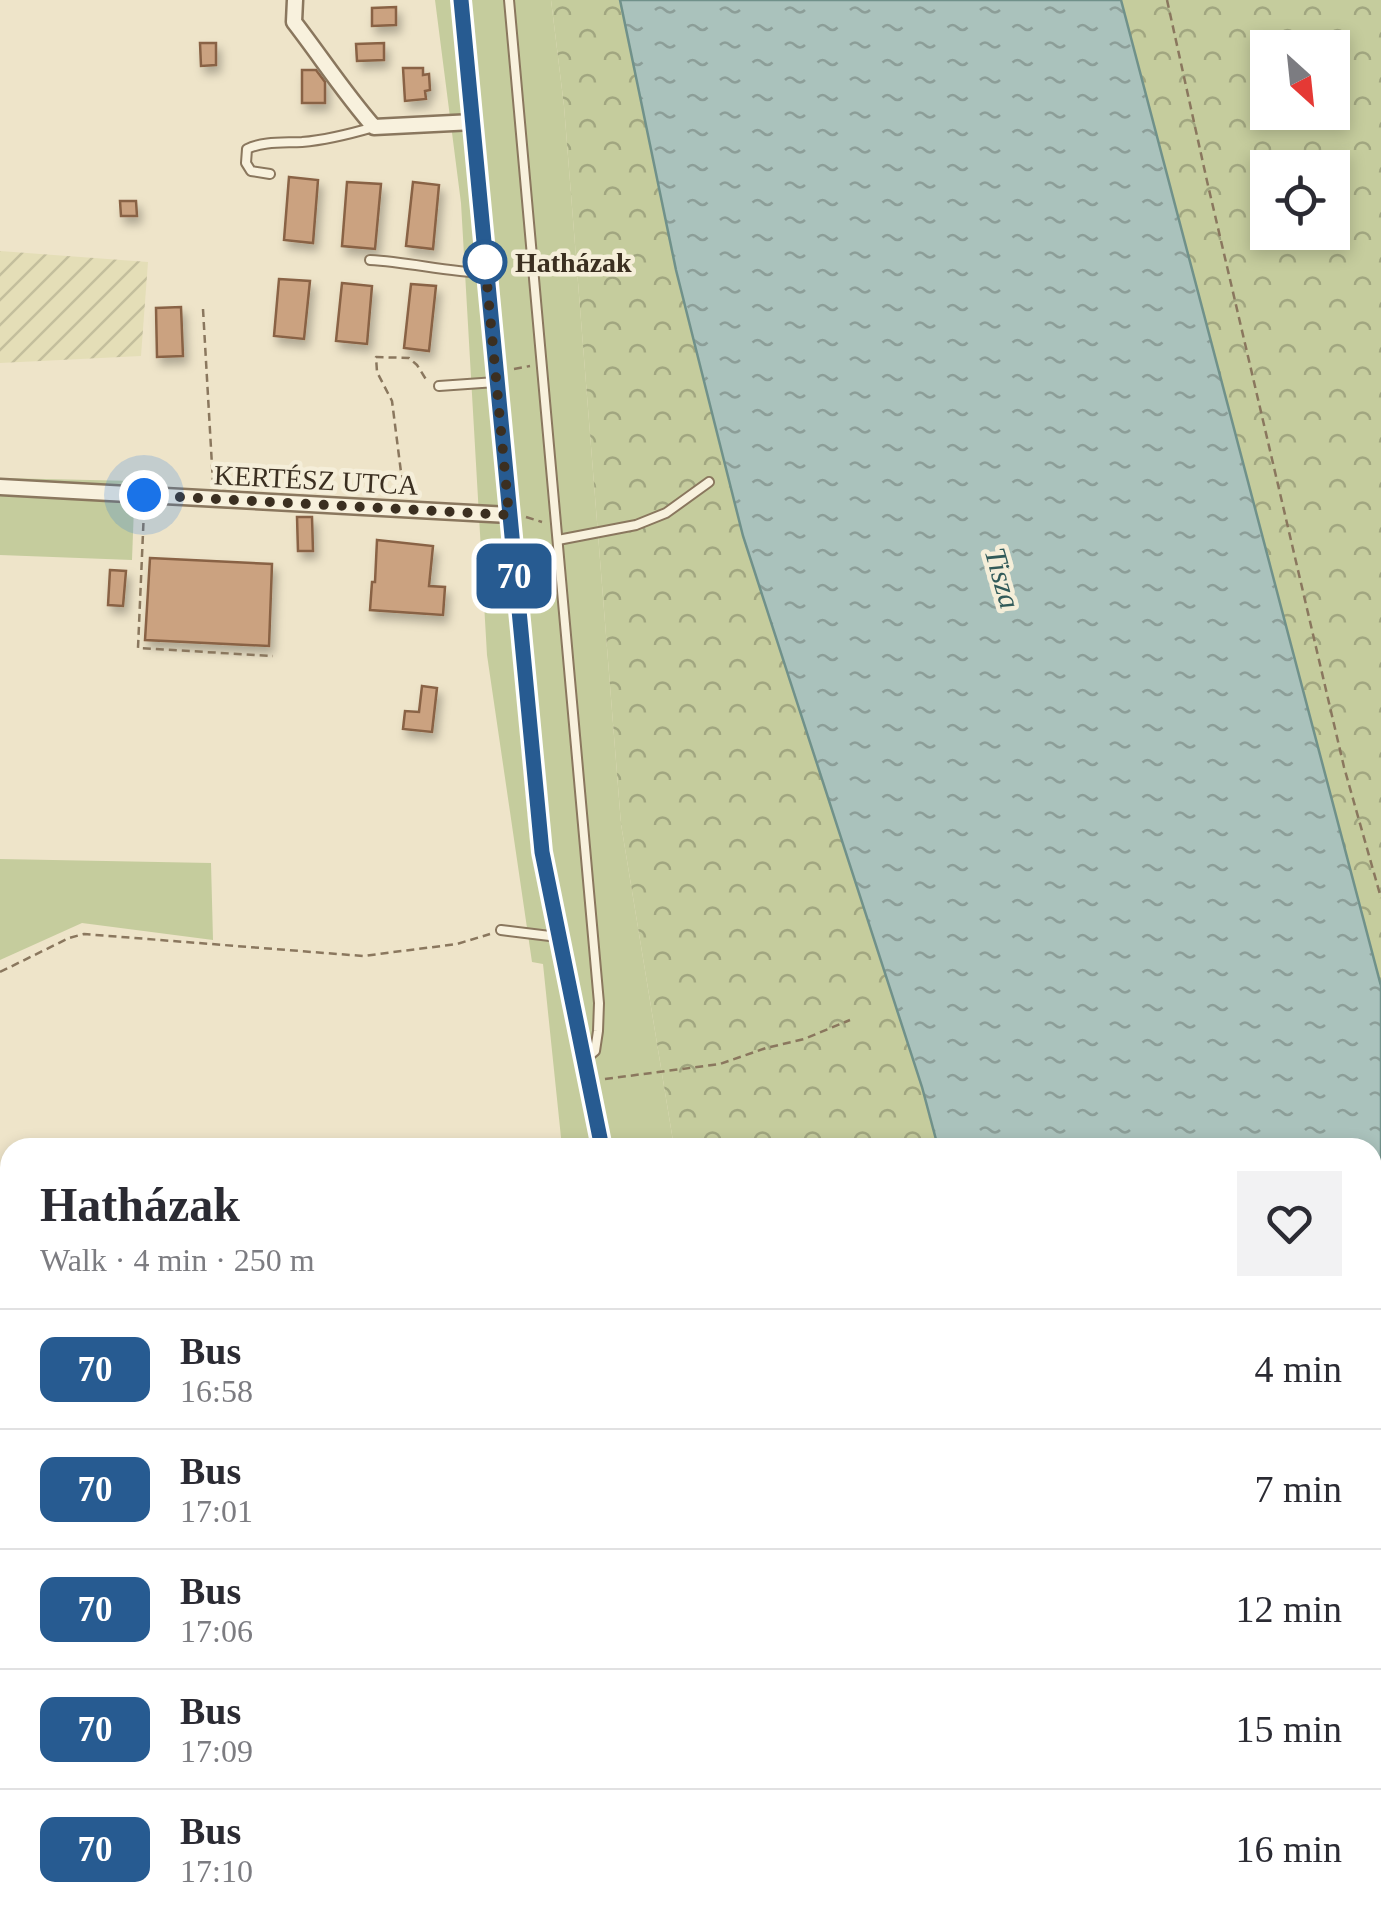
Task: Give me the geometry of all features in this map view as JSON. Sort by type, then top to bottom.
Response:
[{"type":"street","points":[[295,0],[294,22],[374,128],[473,122]]},
{"type":"street","points":[[461,0],[542,852],[600,1138]]},
{"type":"street","name":"KERTÉSZ UTCA","points":[[0,488],[509,515]]},
{"type":"lane","points":[[509,0],[598,1003],[595,1051],[584,1060]]},
{"type":"lane","points":[[270,174],[252,171],[246,163],[247,149],[374,128]]},
{"type":"lane","points":[[370,260],[486,273]]},
{"type":"lane","points":[[439,386],[496,377]]},
{"type":"lane","points":[[557,535],[636,524],[666,514],[709,482]]},
{"type":"lane","points":[[501,930],[558,937]]},
{"type":"path","points":[[1167,0],[1344,767],[1381,898]]},
{"type":"path","points":[[203,308],[214,499]]},
{"type":"path","points":[[414,510],[402,480],[392,401],[377,372],[376,356],[409,358],[426,381],[439,386]]},
{"type":"path","points":[[496,377],[542,364]]},
{"type":"path","points":[[144,495],[138,648],[273,656]]},
{"type":"path","points":[[509,515],[532,517],[557,535]]},
{"type":"path","points":[[0,972],[84,934],[363,956],[457,944],[501,930]]},
{"type":"path","points":[[589,1082],[720,1064],[850,1020]]},
{"type":"shaded area","points":[[0,251],[148,262],[141,356],[0,363]]},
{"type":"green space","points":[[435,0],[551,0],[564,106],[621,824],[673,1138],[561,1138],[543,964],[532,962],[487,655],[461,203]]},
{"type":"green space","points":[[551,0],[620,0],[676,270],[743,536],[936,1138],[673,1138],[621,824],[564,106]]},
{"type":"green space","points":[[1121,0],[1381,0],[1381,986]]},
{"type":"green space","points":[[0,478],[135,481],[132,560],[0,555]]},
{"type":"green space","points":[[0,859],[211,863],[213,940],[82,923],[0,960]]},
{"type":"water","name":"Tisza","points":[[620,0],[1121,0],[1381,986],[1381,1138],[936,1138],[743,536],[676,270]]},
{"type":"building","points":[[396,7],[396,25],[372,26],[372,8]]},
{"type":"building","points":[[200,43],[216,43],[216,65],[201,66]]},
{"type":"building","points":[[384,43],[384,60],[357,61],[356,44]]},
{"type":"building","points":[[403,68],[423,68],[423,75],[429,74],[426,99],[405,101]]},
{"type":"building","points":[[302,70],[316,70],[325,82],[325,103],[302,103]]},
{"type":"building","points":[[289,177],[318,180],[313,243],[284,240]]},
{"type":"building","points":[[347,182],[381,184],[375,249],[342,246]]},
{"type":"building","points":[[413,182],[439,185],[433,249],[406,246]]},
{"type":"building","points":[[120,201],[136,201],[137,216],[121,216]]},
{"type":"building","points":[[279,279],[310,281],[304,339],[274,336]]},
{"type":"building","points":[[342,283],[372,286],[367,344],[336,341]]},
{"type":"building","points":[[411,284],[436,286],[429,351],[404,348]]},
{"type":"building","points":[[181,307],[183,356],[157,357],[156,308]]},
{"type":"building","points":[[297,517],[312,517],[313,551],[298,551]]},
{"type":"building","points":[[377,540],[433,546],[429,586],[445,587],[443,615],[370,610]]},
{"type":"building","points":[[150,558],[272,564],[269,646],[145,640]]},
{"type":"building","points":[[110,570],[126,571],[123,606],[108,605]]},
{"type":"building","points":[[422,686],[437,688],[432,732],[403,729],[405,711],[419,712]]},
{"type":"bus line","name":"70","points":[[461,0],[542,852],[600,1138]]},
{"type":"place","name":"Hatházak","points":[[485,262]]},
{"type":"route","points":[[144,495],[509,515],[485,262]]}]
